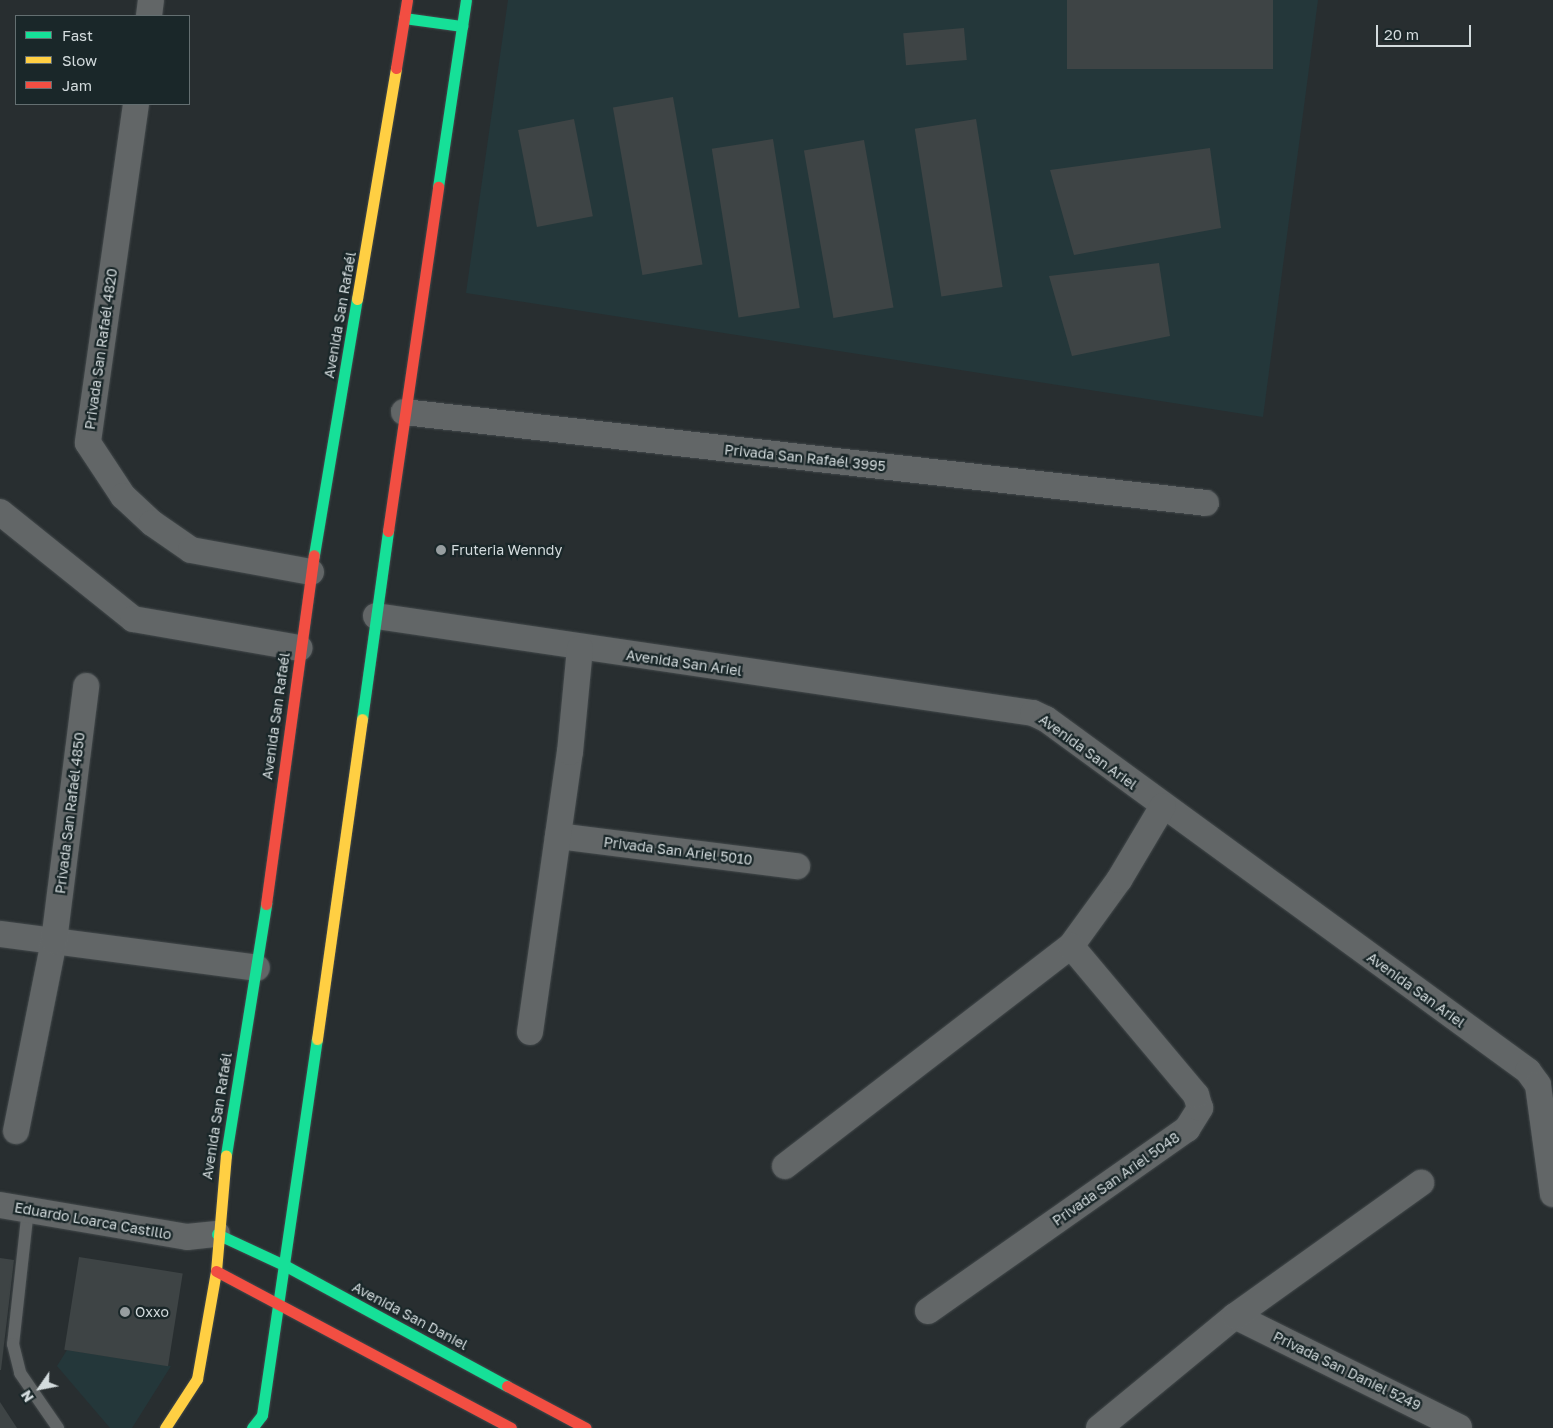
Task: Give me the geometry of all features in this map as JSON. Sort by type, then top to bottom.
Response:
[{"type":"main road","name":"Avenida San Rafaél","points":[[165,1428],[197,1379],[216,1271],[220,1192],[257,968],[311,572],[407,0]]},
{"type":"main road","points":[[252,1428],[262,1415],[277,1306],[286,1266],[404,412],[466,0]]},
{"type":"main road","points":[[404,18],[462,26]]},
{"type":"main road","name":"Avenida San Daniel","points":[[217,1234],[286,1266],[586,1428]]},
{"type":"main road","points":[[216,1271],[277,1306],[511,1428]]},
{"type":"street","points":[[149,15],[152,0]]},
{"type":"street","name":"Privada San Rafaél 4820","points":[[136,105],[88,443],[123,496],[152,523],[191,550],[311,572]]},
{"type":"street","name":"Privada San Rafaél 3995","points":[[404,412],[1206,502]]},
{"type":"street","points":[[0,512],[132,619],[300,648]]},
{"type":"street","name":"Avenida San Ariel","points":[[376,616],[580,648],[1033,713],[1528,1071],[1538,1085],[1553,1194]]},
{"type":"street","points":[[530,1032],[558,836],[580,648]]},
{"type":"street","name":"Privada San Rafaél 4850","points":[[16,1131],[54,940],[86,686]]},
{"type":"street","points":[[786,1166],[1071,946],[1119,880],[1164,806]]},
{"type":"street","name":"Privada San Ariel 5010","points":[[558,836],[797,866]]},
{"type":"street","points":[[0,934],[257,968]]},
{"type":"street","name":"Privada San Ariel 5048","points":[[928,1311],[1187,1129],[1200,1108],[1196,1095],[1071,946]]},
{"type":"street","points":[[1099,1428],[1235,1316],[1421,1183]]},
{"type":"street","name":"Eduardo Loarca Castillo","points":[[0,1205],[187,1237],[217,1234]]},
{"type":"street","name":"Eduardo Loarca Castillo","points":[[187,1237],[216,1271]]},
{"type":"street","name":"Privada San Daniel 5249","points":[[1235,1316],[1459,1427]]},
{"type":"lane","points":[[28,1209],[13,1344],[20,1374],[58,1428]]},
{"type":"shaded area","points":[[508,0],[1318,0],[1263,417],[466,293]]},
{"type":"shaded area","points":[[67,1350],[171,1366],[132,1428],[110,1428],[57,1366]]},
{"type":"building","points":[[1067,0],[1273,0],[1273,69],[1067,69]]},
{"type":"building","points":[[964,28],[967,60],[906,65],[903,33]]},
{"type":"building","points":[[673,97],[703,264],[642,275],[613,108]]},
{"type":"building","points":[[574,119],[593,216],[537,227],[518,130]]},
{"type":"building","points":[[976,119],[1003,287],[941,297],[915,129]]},
{"type":"building","points":[[773,139],[800,308],[739,318],[712,149]]},
{"type":"building","points":[[864,140],[894,307],[833,318],[804,151]]},
{"type":"building","points":[[1210,148],[1221,228],[1074,255],[1050,170]]},
{"type":"building","points":[[1159,263],[1170,336],[1072,356],[1049,276]]},
{"type":"building","name":"Oxxo","points":[[79,1257],[183,1273],[168,1366],[64,1350]]},
{"type":"building","points":[[0,1258],[14,1260],[1,1370],[0,1370]]},
{"type":"building","points":[[0,1402],[17,1428],[0,1428]]},
{"type":"traffic: fast","points":[[438,187],[466,0]]},
{"type":"traffic: fast","points":[[404,18],[462,26]]},
{"type":"traffic: fast","points":[[314,555],[357,299]]},
{"type":"traffic: fast","points":[[362,719],[388,531]]},
{"type":"traffic: fast","points":[[226,1155],[266,904]]},
{"type":"traffic: fast","points":[[252,1428],[262,1415],[317,1039]]},
{"type":"traffic: fast","points":[[217,1234],[286,1266],[507,1386]]},
{"type":"traffic: slow","points":[[357,299],[396,68]]},
{"type":"traffic: slow","points":[[317,1039],[362,719]]},
{"type":"traffic: slow","points":[[165,1428],[197,1379],[216,1271],[226,1155]]},
{"type":"traffic: jam","points":[[396,68],[407,0]]},
{"type":"traffic: jam","points":[[388,531],[438,187]]},
{"type":"traffic: jam","points":[[266,904],[314,555]]},
{"type":"traffic: jam","points":[[216,1271],[511,1428]]},
{"type":"traffic: jam","points":[[507,1386],[586,1428]]},
{"type":"place","name":"Fruteria Wenndy","points":[[441,550]]},
{"type":"place","name":"Oxxo","points":[[125,1312]]}]
